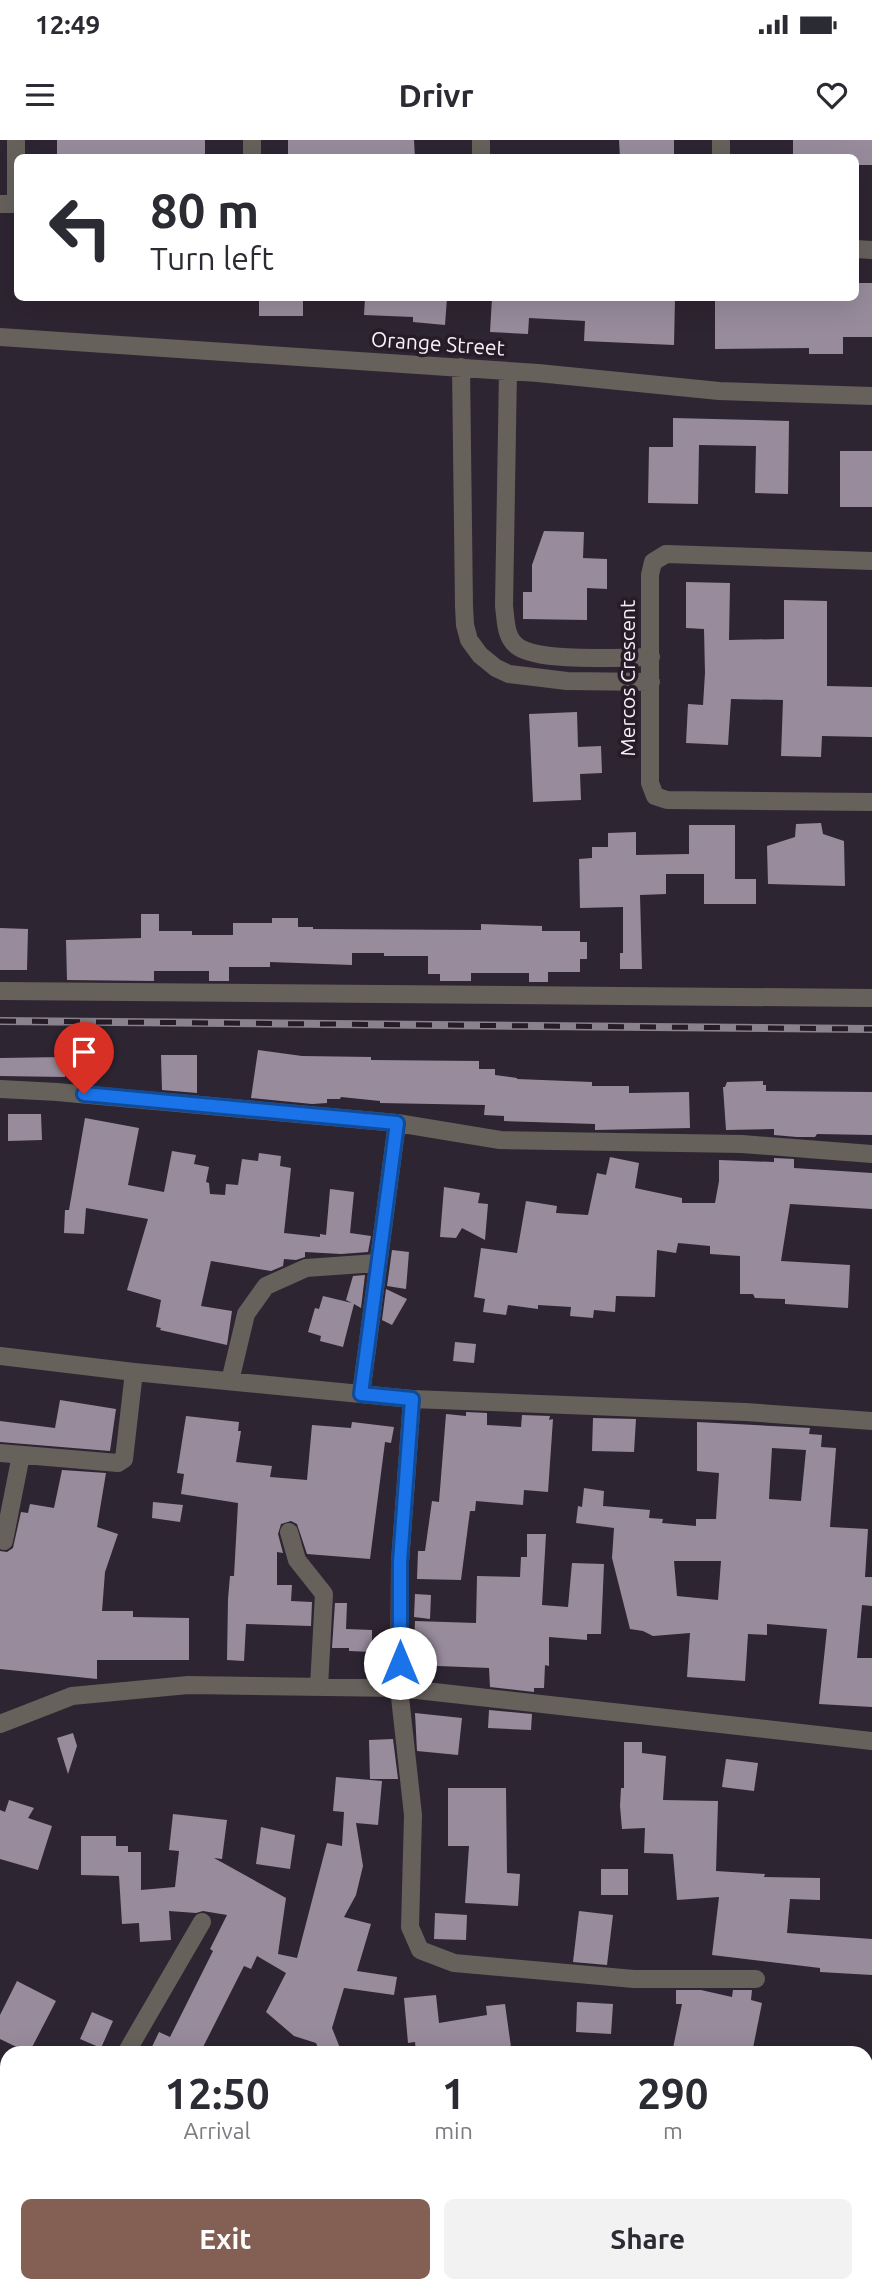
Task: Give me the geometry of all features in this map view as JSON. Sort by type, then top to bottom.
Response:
[{"type":"street","points":[[11,204],[14,166]]},
{"type":"street","name":"Orange Street","points":[[0,337],[508,370],[719,391],[872,396]]},
{"type":"street","points":[[461,368],[464,606],[469,640],[480,656],[509,674],[567,681],[651,682]]},
{"type":"street","points":[[508,370],[504,606],[511,640],[524,650],[556,656],[651,656]]},
{"type":"street","name":"Mercos Crescent","points":[[872,561],[666,555],[653,562],[649,575],[649,783],[655,796],[667,800],[872,802]]},
{"type":"street","points":[[0,991],[872,998]]},
{"type":"street","points":[[0,1089],[397,1123],[500,1140],[742,1144],[872,1154]]},
{"type":"street","points":[[361,1394],[397,1123]]},
{"type":"street","points":[[230,1381],[246,1314],[266,1286],[306,1268],[377,1263]]},
{"type":"street","points":[[0,1356],[412,1399],[745,1412],[872,1421]]},
{"type":"street","points":[[0,1453],[118,1463],[124,1459],[134,1372]]},
{"type":"street","points":[[412,1399],[400,1562],[399,1688],[413,1815],[411,1927],[420,1950],[454,1963],[634,1979],[756,1979]]},
{"type":"street","points":[[4,1541],[21,1455]]},
{"type":"street","points":[[289,1532],[297,1560],[324,1594],[319,1687]]},
{"type":"street","points":[[0,1724],[72,1696],[188,1685],[399,1688],[872,1741]]},
{"type":"street","points":[[130,2046],[202,1922]]},
{"type":"building","points":[[57,140],[205,140],[205,154],[57,154]]},
{"type":"building","points":[[288,140],[414,140],[415,154],[288,154]]},
{"type":"building","points":[[619,140],[674,140],[674,154],[620,154]]},
{"type":"building","points":[[793,140],[872,140],[872,165],[859,165],[859,154],[793,154]]},
{"type":"building","points":[[859,283],[872,283],[872,337],[843,337],[843,354],[809,354],[809,348],[715,349],[715,301],[859,301]]},
{"type":"building","points":[[259,301],[303,301],[303,316],[259,316]]},
{"type":"building","points":[[365,301],[447,301],[445,325],[413,322],[413,317],[364,315]]},
{"type":"building","points":[[492,301],[675,301],[674,345],[584,341],[585,321],[529,318],[528,334],[490,332]]},
{"type":"building","points":[[673,418],[789,421],[788,494],[755,493],[756,446],[699,445],[698,504],[648,503],[649,447],[673,447]]},
{"type":"building","points":[[840,451],[872,451],[872,507],[840,507]]},
{"type":"building","points":[[544,531],[584,532],[583,558],[607,559],[607,589],[587,588],[587,620],[523,619],[523,592],[532,592],[532,565]]},
{"type":"building","points":[[686,582],[730,583],[729,640],[784,639],[784,600],[827,601],[827,686],[872,687],[872,737],[822,736],[821,757],[781,756],[783,700],[731,699],[728,745],[686,743],[688,704],[703,705],[705,673],[704,629],[686,628]]},
{"type":"building","points":[[577,712],[578,747],[601,746],[602,773],[580,774],[581,800],[533,802],[529,714]]},
{"type":"building","points":[[821,823],[823,834],[844,841],[845,886],[768,884],[767,846],[795,837],[796,824]]},
{"type":"building","points":[[689,825],[735,825],[735,879],[756,879],[756,904],[704,904],[704,874],[666,874],[666,894],[640,895],[642,969],[620,969],[620,953],[623,953],[623,907],[580,908],[579,859],[592,858],[592,847],[608,847],[608,833],[636,832],[636,855],[689,854]]},
{"type":"building","points":[[141,914],[159,914],[159,931],[192,931],[192,935],[233,935],[233,923],[272,923],[272,918],[298,918],[298,927],[313,929],[481,930],[481,924],[542,926],[542,931],[580,931],[580,942],[587,942],[587,959],[580,959],[580,972],[548,972],[548,982],[529,982],[529,973],[471,973],[471,981],[440,981],[440,974],[428,974],[428,956],[384,956],[384,953],[352,953],[352,965],[270,962],[270,967],[229,967],[229,981],[209,981],[209,971],[154,971],[154,981],[67,980],[66,940],[141,938]]},
{"type":"building","points":[[0,928],[28,929],[27,970],[0,970]]},
{"type":"building","points":[[258,1050],[302,1056],[371,1057],[371,1060],[479,1061],[479,1069],[495,1069],[495,1075],[517,1079],[592,1082],[592,1086],[629,1086],[629,1093],[689,1092],[690,1128],[595,1130],[595,1124],[504,1121],[504,1116],[484,1115],[485,1105],[380,1103],[341,1097],[327,1099],[327,1103],[312,1104],[251,1098]]},
{"type":"building","points":[[66,1052],[84,1052],[84,1070],[66,1069]]},
{"type":"building","points":[[161,1055],[197,1055],[197,1093],[162,1090]]},
{"type":"building","points":[[65,1057],[65,1077],[0,1076],[0,1058]]},
{"type":"building","points":[[763,1081],[766,1091],[872,1092],[872,1135],[817,1134],[815,1137],[797,1137],[774,1135],[774,1129],[726,1130],[723,1087],[727,1082]]},
{"type":"building","points":[[8,1114],[41,1114],[42,1140],[8,1141]]},
{"type":"building","points":[[85,1118],[139,1128],[128,1185],[164,1192],[172,1151],[196,1155],[194,1164],[209,1167],[206,1182],[209,1183],[210,1194],[225,1195],[226,1184],[238,1185],[242,1159],[258,1161],[259,1153],[281,1156],[280,1166],[291,1168],[284,1233],[320,1237],[320,1234],[326,1235],[330,1189],[354,1192],[350,1233],[371,1236],[368,1252],[305,1252],[305,1257],[296,1260],[284,1259],[283,1266],[271,1271],[211,1261],[201,1306],[232,1311],[227,1345],[160,1330],[161,1328],[156,1327],[161,1300],[127,1290],[148,1219],[86,1208],[84,1234],[64,1233],[65,1210],[69,1210]]},
{"type":"building","points":[[610,1157],[639,1163],[635,1188],[682,1198],[682,1203],[715,1203],[719,1160],[774,1162],[774,1158],[794,1159],[794,1168],[872,1173],[872,1209],[790,1204],[781,1261],[850,1265],[848,1308],[785,1304],[785,1299],[755,1298],[753,1294],[740,1294],[740,1256],[710,1254],[710,1246],[678,1243],[676,1253],[657,1250],[655,1297],[616,1296],[615,1312],[594,1310],[593,1318],[570,1316],[571,1307],[538,1305],[538,1309],[508,1305],[506,1315],[483,1312],[485,1299],[474,1297],[481,1248],[517,1253],[526,1201],[557,1206],[556,1213],[588,1215],[597,1173],[606,1175]]},
{"type":"building","points":[[444,1187],[480,1193],[478,1203],[488,1204],[485,1240],[462,1228],[456,1238],[440,1237]]},
{"type":"building","points":[[392,1250],[409,1252],[406,1289],[387,1286]]},
{"type":"building","points":[[365,1275],[361,1308],[354,1304],[343,1347],[320,1341],[321,1336],[308,1332],[315,1308],[319,1309],[323,1296],[352,1303],[346,1300],[353,1276]]},
{"type":"building","points":[[386,1289],[407,1299],[392,1325],[382,1320]]},
{"type":"building","points":[[455,1342],[476,1344],[474,1363],[453,1361]]},
{"type":"building","points":[[60,1400],[116,1409],[110,1451],[0,1442],[0,1421],[55,1428]]},
{"type":"building","points":[[466,1412],[487,1413],[487,1425],[521,1427],[522,1415],[550,1416],[549,1420],[553,1419],[548,1492],[524,1490],[523,1505],[476,1501],[475,1511],[470,1511],[461,1580],[417,1579],[418,1551],[425,1551],[432,1501],[439,1502],[446,1414],[466,1416]]},
{"type":"building","points":[[186,1416],[239,1422],[238,1431],[241,1431],[236,1462],[272,1466],[270,1477],[307,1480],[312,1425],[351,1428],[352,1422],[394,1427],[391,1443],[385,1442],[370,1559],[307,1554],[297,1524],[291,1521],[281,1524],[278,1534],[283,1553],[277,1552],[277,1585],[292,1585],[291,1601],[312,1602],[311,1626],[246,1624],[244,1661],[227,1660],[228,1599],[230,1576],[234,1576],[238,1503],[181,1494],[184,1474],[177,1473]]},
{"type":"building","points":[[593,1418],[636,1419],[634,1452],[592,1451]]},
{"type":"building","points":[[697,1422],[810,1428],[809,1434],[822,1435],[821,1447],[836,1448],[830,1527],[868,1529],[865,1577],[872,1577],[872,1606],[862,1605],[857,1658],[872,1658],[872,1707],[819,1704],[827,1629],[767,1624],[767,1635],[748,1634],[745,1681],[687,1677],[690,1633],[653,1636],[630,1629],[612,1558],[614,1528],[576,1523],[578,1506],[582,1507],[584,1488],[604,1491],[603,1506],[650,1510],[649,1518],[663,1519],[662,1523],[696,1526],[696,1519],[716,1519],[719,1473],[697,1471]],"holes":[[[772,1448],[806,1450],[801,1501],[769,1499]],[[674,1561],[721,1561],[718,1600],[677,1596]]]},
{"type":"building","points":[[62,1470],[106,1473],[97,1527],[118,1534],[105,1572],[102,1611],[133,1611],[133,1617],[189,1618],[189,1660],[97,1660],[97,1679],[0,1669],[0,1551],[7,1552],[13,1548],[21,1512],[28,1513],[30,1504],[54,1508]]},
{"type":"building","points":[[153,1502],[183,1505],[180,1522],[152,1518]]},
{"type":"building","points":[[527,1534],[546,1534],[542,1605],[568,1607],[572,1563],[604,1564],[601,1634],[587,1634],[587,1640],[549,1637],[549,1666],[545,1665],[544,1688],[534,1688],[534,1692],[490,1687],[489,1668],[413,1665],[415,1621],[476,1623],[477,1576],[520,1577],[521,1557],[527,1557]]},
{"type":"building","points":[[415,1594],[431,1595],[430,1619],[414,1617]]},
{"type":"building","points":[[335,1603],[347,1603],[346,1629],[372,1630],[372,1652],[332,1648]]},
{"type":"building","points":[[489,1710],[532,1714],[531,1730],[488,1728]]},
{"type":"building","points":[[415,1713],[462,1718],[458,1755],[417,1751]]},
{"type":"building","points":[[73,1733],[77,1746],[68,1774],[57,1738]]},
{"type":"building","points":[[393,1739],[398,1779],[370,1779],[369,1740]]},
{"type":"building","points":[[624,1742],[642,1742],[642,1753],[666,1756],[663,1800],[718,1801],[716,1871],[765,1874],[764,1877],[820,1878],[820,1900],[790,1899],[787,1933],[872,1939],[872,1975],[820,1972],[820,1968],[712,1955],[719,1897],[677,1900],[673,1854],[644,1853],[645,1828],[622,1829],[620,1806],[621,1788],[624,1788]]},
{"type":"building","points":[[726,1759],[758,1763],[754,1791],[722,1787]]},
{"type":"building","points":[[336,1777],[382,1781],[378,1825],[356,1823],[363,1866],[356,1895],[344,1917],[371,1924],[357,1971],[397,1977],[394,1995],[344,1988],[332,2028],[339,2046],[317,2046],[316,2043],[294,2036],[266,2012],[286,1973],[257,1956],[251,1969],[244,1966],[204,2046],[152,2046],[159,2032],[170,2037],[213,1951],[210,1949],[227,1915],[203,1911],[169,1911],[171,1940],[140,1942],[139,1923],[122,1924],[119,1876],[81,1875],[81,1836],[116,1836],[116,1846],[128,1846],[128,1852],[141,1852],[141,1890],[175,1887],[179,1851],[169,1850],[173,1814],[227,1820],[222,1859],[214,1858],[286,1898],[278,1954],[297,1958],[327,1843],[342,1846],[344,1812],[333,1811]]},
{"type":"building","points":[[448,1788],[506,1788],[507,1873],[520,1874],[518,1906],[465,1903],[469,1846],[448,1846]]},
{"type":"building","points":[[9,1800],[34,1808],[28,1818],[52,1826],[38,1870],[0,1859],[0,1810],[5,1812]]},
{"type":"building","points":[[261,1827],[295,1835],[290,1869],[256,1864]]},
{"type":"building","points":[[601,1869],[628,1869],[628,1895],[601,1895]]},
{"type":"building","points":[[579,1911],[613,1915],[607,1965],[573,1962]]},
{"type":"building","points":[[435,1913],[467,1915],[466,1940],[434,1939]]},
{"type":"building","points":[[17,1981],[56,2001],[33,2046],[14,2046],[0,2039],[0,2015]]},
{"type":"building","points":[[676,1990],[701,1990],[732,1997],[733,1990],[752,1990],[751,2000],[762,2003],[753,2046],[673,2046],[682,2004],[676,2004]]},
{"type":"building","points":[[436,1995],[439,2023],[487,2015],[486,2006],[505,2004],[511,2046],[415,2046],[415,2042],[408,2043],[404,1998]]},
{"type":"building","points":[[577,2002],[613,2004],[611,2034],[576,2032]]},
{"type":"building","points":[[92,2012],[113,2021],[102,2046],[80,2039]]},
{"type":"railway","points":[[0,1021],[872,1029]]},
{"type":"route","points":[[84,1094],[397,1123],[361,1394],[412,1399],[400,1562],[400,1663]]}]
